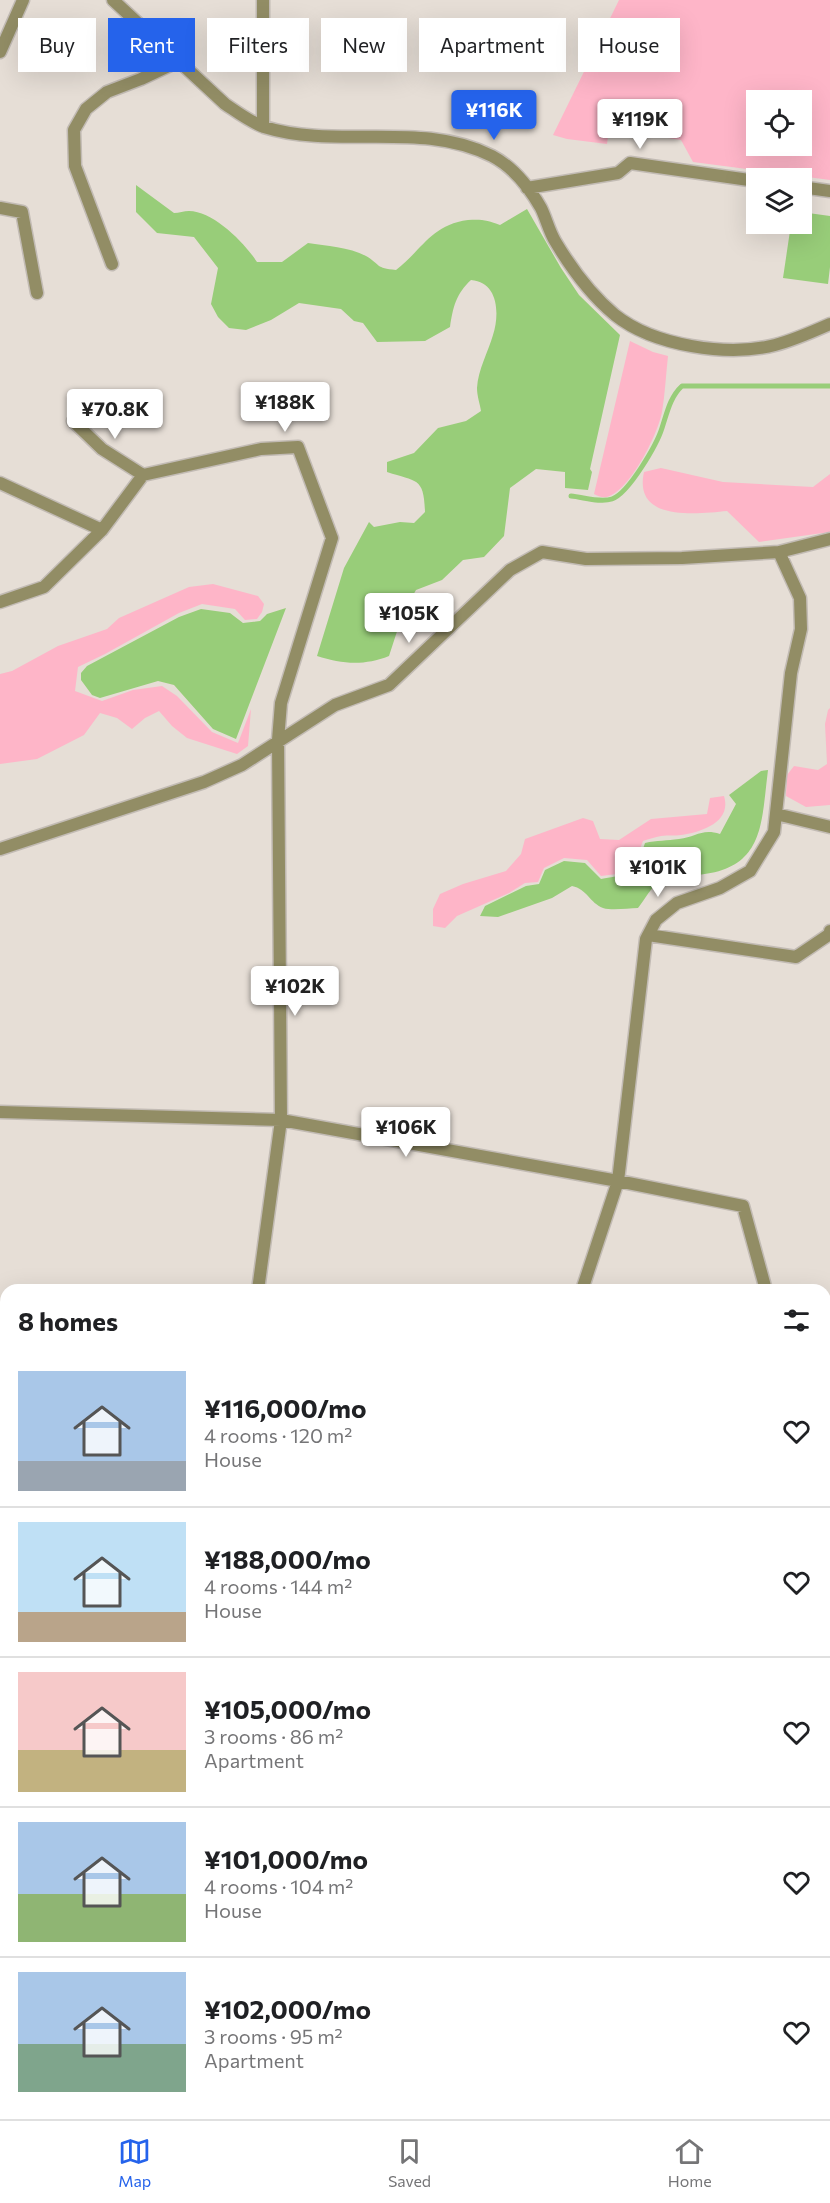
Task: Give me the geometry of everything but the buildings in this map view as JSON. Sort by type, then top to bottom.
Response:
[{"type":"street","points":[[0,52],[22,0]]},
{"type":"street","points":[[113,0],[132,18]]},
{"type":"street","points":[[263,0],[263,126]]},
{"type":"street","points":[[112,264],[75,166],[74,130],[86,109],[107,92],[156,72]]},
{"type":"street","points":[[191,72],[225,104],[263,126],[297,134],[328,137],[441,140],[492,156],[511,169],[527,188],[541,208],[554,239],[573,269],[615,315],[656,337],[702,348],[751,349],[791,340],[830,324]]},
{"type":"street","points":[[527,188],[618,173],[630,163],[746,180]]},
{"type":"street","points":[[812,189],[830,191]]},
{"type":"street","points":[[0,208],[22,212],[37,293]]},
{"type":"street","points":[[73,421],[102,449],[143,476]]},
{"type":"street","points":[[0,602],[44,587],[102,530],[143,476],[261,449],[298,447],[332,538],[281,703],[278,740],[281,1120],[259,1284]]},
{"type":"street","points":[[0,483],[102,530]]},
{"type":"street","points":[[0,849],[204,782],[242,765],[336,705],[389,685],[510,570],[542,552],[586,559],[682,558],[779,552],[830,540]]},
{"type":"street","points":[[584,1284],[618,1181],[646,939],[656,920],[677,903],[720,888],[750,871],[774,832],[791,673],[801,629],[800,598],[779,552]]},
{"type":"street","points":[[776,814],[830,827]]},
{"type":"street","points":[[648,935],[796,957],[830,934],[830,931]]},
{"type":"street","points":[[0,1112],[281,1120],[743,1206],[764,1284]]},
{"type":"shaded area","points":[[619,0],[830,0],[830,180],[812,178],[812,168],[746,169],[693,162],[681,140],[609,129],[607,144],[553,135],[584,72],[680,72],[680,18],[610,18]]},
{"type":"shaded area","points":[[136,185],[174,213],[198,212],[218,222],[236,237],[257,262],[282,262],[308,243],[352,251],[366,256],[381,267],[396,270],[428,239],[445,227],[468,220],[484,220],[500,225],[527,209],[579,295],[620,335],[590,469],[592,472],[588,490],[565,488],[565,472],[536,469],[510,488],[504,536],[484,557],[463,560],[442,580],[416,590],[403,613],[389,656],[353,663],[317,656],[344,568],[369,522],[374,527],[400,522],[414,523],[425,512],[423,492],[417,483],[387,472],[387,462],[414,453],[438,428],[466,421],[481,411],[477,391],[478,381],[496,317],[492,292],[480,282],[471,280],[456,301],[450,327],[425,341],[377,342],[363,323],[354,321],[341,309],[299,303],[271,320],[246,330],[229,328],[218,317],[211,304],[218,268],[194,237],[157,233],[136,212]]},
{"type":"shaded area","points":[[812,214],[830,216],[828,284],[783,278],[790,234],[812,234]]},
{"type":"shaded area","points":[[630,341],[668,356],[662,412],[655,434],[642,461],[616,493],[602,497],[594,494]]},
{"type":"shaded area","points":[[661,468],[723,482],[813,487],[830,474],[830,532],[759,542],[727,511],[685,513],[658,507],[648,500],[643,488],[644,472]]},
{"type":"shaded area","points":[[213,584],[258,596],[264,604],[262,612],[257,619],[245,620],[235,609],[202,604],[179,613],[78,667],[75,691],[102,701],[133,690],[162,686],[177,696],[212,732],[238,743],[251,709],[248,746],[237,754],[187,738],[159,711],[145,718],[132,729],[117,718],[100,713],[84,735],[37,759],[0,764],[0,674],[12,671],[58,646],[107,629],[119,618],[189,587]]},
{"type":"shaded area","points":[[286,608],[236,739],[213,729],[174,685],[158,681],[100,698],[92,695],[81,680],[81,673],[87,666],[179,617],[201,609],[230,613],[243,623],[260,621],[267,614]]},
{"type":"shaded area","points":[[830,708],[830,805],[806,807],[786,796],[787,775],[794,766],[818,770],[827,764],[825,724]]},
{"type":"shaded area","points":[[768,770],[764,808],[755,840],[748,853],[736,864],[719,871],[665,877],[655,885],[638,908],[603,908],[581,890],[572,886],[552,898],[498,917],[480,916],[485,906],[526,886],[539,884],[545,870],[564,861],[585,863],[601,879],[625,873],[635,866],[645,843],[675,840],[704,832],[720,834],[736,804],[729,795],[761,771]]},
{"type":"shaded area","points":[[724,796],[724,813],[713,824],[689,834],[661,836],[643,841],[636,859],[625,873],[601,876],[587,860],[564,858],[544,868],[538,882],[525,883],[509,893],[457,916],[445,928],[433,926],[433,909],[440,894],[463,884],[506,871],[521,854],[525,839],[583,818],[593,821],[600,839],[619,840],[651,819],[707,814],[710,798]]},
{"type":"waterway","points":[[571,496],[607,500],[619,495],[642,467],[662,428],[672,400],[682,386],[830,386]]}]
